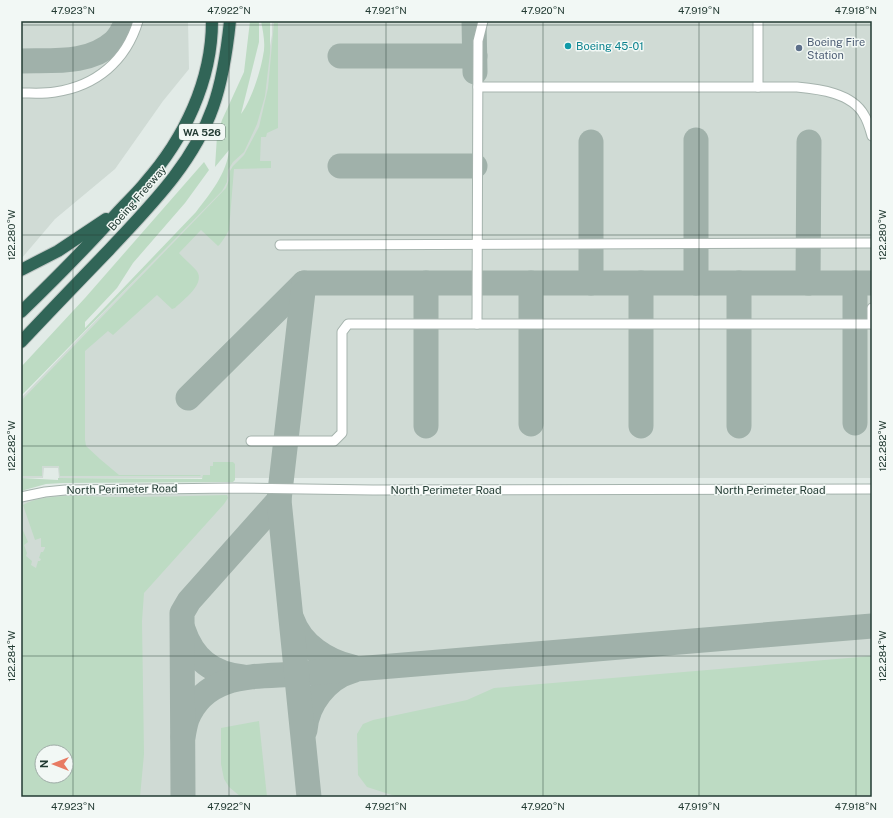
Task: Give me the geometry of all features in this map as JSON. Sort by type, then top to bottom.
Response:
[{"type":"highway","name":"Boeing Freeway","points":[[21,312],[85,249],[146,183],[169,153],[187,122],[200,91],[208,61],[212,21]]},
{"type":"highway","name":"Boeing Freeway","points":[[21,342],[170,184],[202,132],[213,107],[226,57],[230,21]]},
{"type":"highway","points":[[21,270],[58,251],[122,208]]},
{"type":"street","points":[[21,93],[54,92],[73,89],[88,83],[113,65],[129,44],[138,21]]},
{"type":"street","points":[[477,324],[478,40],[483,21]]},
{"type":"street","points":[[758,21],[758,87]]},
{"type":"street","points":[[478,86],[758,87],[818,89],[834,92],[856,104],[864,115],[872,136]]},
{"type":"street","points":[[280,245],[872,243]]},
{"type":"street","points":[[251,441],[334,441],[342,433],[342,332],[348,324],[872,324],[872,308]]},
{"type":"street","name":"North Perimeter Road","points":[[21,497],[65,490],[235,488],[373,490],[872,490]]},
{"type":"shaded area","points":[[21,21],[188,21],[189,69],[163,101],[115,169],[55,219],[21,259]]},
{"type":"shaded area","points":[[272,21],[872,21],[872,478],[59,478],[58,468],[44,468],[43,478],[21,478],[21,398],[181,232],[200,211],[223,179],[265,73],[272,35]]},
{"type":"shaded area","points":[[59,494],[872,494],[872,797],[21,797],[21,498]]},
{"type":"green space","points":[[250,21],[259,21],[259,42],[241,114],[252,94],[262,63],[264,43],[261,21],[270,21],[270,53],[265,96],[257,124],[244,152],[233,162],[228,170],[227,182],[222,191],[21,396],[21,367],[85,298],[204,162],[209,170],[185,203],[133,263],[117,288],[85,322],[85,328],[196,212],[217,183],[228,159],[229,150],[215,167],[217,136],[222,120],[244,72]]},
{"type":"green space","points":[[274,23],[278,23],[278,128],[267,133],[266,137],[261,137],[260,161],[271,161],[271,168],[234,169],[229,230],[218,246],[201,230],[179,253],[196,270],[199,275],[199,280],[193,290],[175,308],[172,309],[157,295],[113,335],[108,331],[85,351],[86,446],[119,475],[201,476],[60,476],[59,466],[42,466],[42,476],[21,476],[21,401],[226,188],[230,171],[244,155],[259,127],[268,88]]},
{"type":"green space","points":[[213,462],[233,462],[235,464],[235,480],[233,482],[63,483],[46,484],[21,491],[21,478],[58,480],[58,478],[202,479],[203,475],[210,475],[210,466],[213,466]]},
{"type":"green space","points":[[227,495],[228,498],[144,593],[142,621],[144,754],[140,797],[21,797],[21,526],[28,542],[24,545],[27,553],[26,556],[32,561],[31,565],[36,568],[38,561],[41,559],[39,558],[41,552],[43,552],[45,548],[41,547],[41,538],[35,540],[23,505],[43,498],[68,496],[131,497]]},
{"type":"green space","points":[[872,656],[872,795],[772,797],[398,797],[367,787],[358,775],[357,734],[363,724],[373,720],[467,700],[494,688]]},
{"type":"green space","points":[[259,721],[267,797],[241,797],[229,787],[224,779],[221,764],[221,728]]},
{"type":"taxiway","points":[[21,61],[57,61],[93,55],[114,42],[122,32],[127,21]]},
{"type":"taxiway","points":[[474,21],[475,72]]},
{"type":"taxiway","points":[[340,56],[475,56]]},
{"type":"taxiway","points":[[696,140],[696,283]]},
{"type":"taxiway","points":[[591,142],[591,283]]},
{"type":"taxiway","points":[[808,283],[809,142]]},
{"type":"taxiway","points":[[340,166],[475,166]]},
{"type":"taxiway","points":[[188,398],[304,283]]},
{"type":"taxiway","points":[[309,797],[279,500],[304,283],[872,283]]},
{"type":"taxiway","points":[[426,283],[426,426]]},
{"type":"taxiway","points":[[531,283],[531,424]]},
{"type":"taxiway","points":[[641,283],[641,426]]},
{"type":"taxiway","points":[[739,283],[739,426]]},
{"type":"taxiway","points":[[855,283],[855,423]]},
{"type":"taxiway","points":[[183,797],[182,613],[189,601],[279,500]]},
{"type":"taxiway","points":[[292,619],[296,628],[308,644],[333,661],[352,667]]},
{"type":"taxiway","points":[[183,737],[187,719],[195,704],[206,693],[219,685],[233,680],[249,677],[872,626]]},
{"type":"taxiway","points":[[183,629],[192,649],[205,663],[222,672],[243,677]]},
{"type":"taxiway","points":[[305,730],[310,711],[320,693],[334,680],[343,674],[352,671]]},
{"type":"place","name":"Boeing 45-01","points":[[568,46]]},
{"type":"place","name":"Boeing Fire Station","points":[[799,48]]}]
